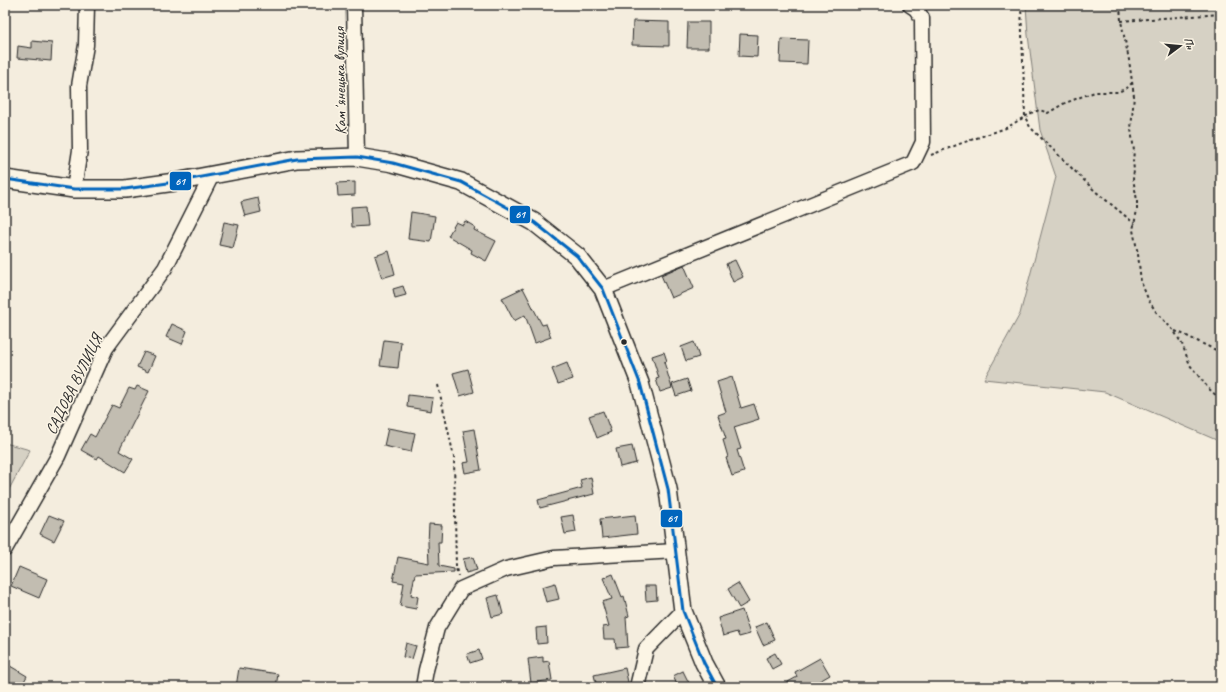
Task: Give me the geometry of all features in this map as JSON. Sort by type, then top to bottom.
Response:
[{"type":"street","points":[[74,189],[80,150],[78,86],[86,45],[87,5]]},
{"type":"street","name":"Камʼянецька вулиця","points":[[354,5],[357,157]]},
{"type":"street","points":[[603,289],[913,163],[923,142],[922,18],[914,6]]},
{"type":"street","points":[[5,179],[74,189],[125,189],[174,182],[297,158],[357,157],[394,162],[461,182],[534,222],[577,256],[603,289],[640,383],[668,489],[684,611],[704,663],[717,687]]},
{"type":"street","name":"САДОВА ВУЛИЦЯ","points":[[5,549],[58,456],[106,348],[165,268],[212,175]]},
{"type":"street","points":[[423,687],[437,628],[461,589],[506,569],[554,558],[676,551]]},
{"type":"street","points":[[637,687],[646,649],[684,611]]},
{"type":"path","points":[[1021,5],[1025,116],[1030,127],[1095,191],[1135,224]]},
{"type":"path","points":[[1120,5],[1121,21],[1129,60],[1134,96],[1131,124],[1134,150],[1132,161],[1134,170],[1133,178],[1137,200],[1137,210],[1133,230],[1142,286],[1157,313],[1174,331],[1182,344],[1190,365],[1208,388],[1221,400]]},
{"type":"path","points":[[1121,21],[1221,14]]},
{"type":"path","points":[[913,163],[939,151],[1006,128],[1025,116],[1040,110],[1048,113],[1063,104],[1095,92],[1118,92],[1127,88],[1132,83]]},
{"type":"path","points":[[1174,331],[1221,352]]},
{"type":"path","points":[[438,385],[454,457],[456,568],[461,589]]},
{"type":"shaded area","points":[[1026,5],[1221,5],[1221,442],[1105,392],[984,379],[1020,314],[1056,177],[1040,130],[1028,35]]},
{"type":"shaded area","points":[[5,443],[30,450],[5,497]]},
{"type":"building","points":[[633,21],[669,22],[669,46],[632,45]]},
{"type":"building","points":[[688,22],[709,22],[709,48],[687,48]]},
{"type":"building","points":[[740,34],[758,35],[757,57],[739,56]]},
{"type":"building","points":[[781,39],[808,40],[807,64],[780,63]]},
{"type":"building","points":[[32,41],[52,43],[51,61],[17,58],[18,46],[32,48]]},
{"type":"building","points":[[355,182],[355,195],[338,196],[337,183]]},
{"type":"building","points":[[258,198],[261,212],[245,216],[241,202]]},
{"type":"building","points":[[366,206],[368,226],[352,227],[351,207]]},
{"type":"building","points":[[411,212],[435,216],[431,242],[408,239]]},
{"type":"building","points":[[465,221],[475,227],[474,230],[496,241],[486,261],[471,253],[472,250],[448,236],[456,222],[463,225]]},
{"type":"building","points":[[224,222],[239,225],[233,248],[219,245]]},
{"type":"building","points":[[389,251],[395,274],[382,278],[375,256]]},
{"type":"building","points":[[735,260],[743,277],[733,282],[726,264]]},
{"type":"building","points":[[684,265],[694,288],[671,298],[661,275]]},
{"type":"building","points":[[403,286],[406,295],[395,298],[393,289]]},
{"type":"building","points":[[523,288],[542,325],[546,324],[551,337],[535,343],[525,315],[514,321],[502,298]]},
{"type":"building","points":[[172,324],[187,331],[182,344],[166,337]]},
{"type":"building","points":[[384,340],[401,342],[398,368],[380,366]]},
{"type":"building","points":[[694,342],[699,357],[686,361],[681,347]]},
{"type":"building","points":[[144,352],[155,356],[148,372],[137,367]]},
{"type":"building","points":[[664,352],[667,361],[664,362],[672,388],[660,392],[656,379],[659,378],[652,356]]},
{"type":"building","points":[[567,363],[573,379],[558,384],[552,369]]},
{"type":"building","points":[[468,369],[474,392],[460,396],[453,373]]},
{"type":"building","points":[[732,377],[741,408],[754,404],[759,419],[734,427],[741,449],[737,450],[744,472],[732,476],[726,458],[728,457],[723,440],[726,439],[718,415],[726,412],[717,382]]},
{"type":"building","points":[[687,379],[691,391],[676,396],[672,384]]},
{"type":"building","points":[[137,386],[149,391],[119,451],[133,459],[125,472],[99,456],[97,459],[81,450],[90,434],[95,437],[112,405],[119,408],[129,388],[135,390]]},
{"type":"building","points":[[408,395],[433,398],[431,411],[407,407]]},
{"type":"building","points":[[603,411],[611,432],[597,438],[589,416]]},
{"type":"building","points":[[388,428],[415,433],[411,452],[384,446]]},
{"type":"building","points":[[474,429],[481,470],[465,473],[463,463],[469,462],[463,431]]},
{"type":"building","points":[[632,446],[636,463],[620,467],[616,449]]},
{"type":"building","points":[[591,477],[594,494],[540,508],[538,500],[582,488],[580,480]]},
{"type":"building","points":[[49,515],[64,521],[54,541],[40,534]]},
{"type":"building","points":[[573,515],[576,532],[565,534],[561,517]]},
{"type":"building","points":[[635,515],[637,534],[602,538],[600,519]]},
{"type":"building","points":[[429,524],[442,525],[441,542],[438,542],[439,566],[454,569],[454,572],[415,574],[411,595],[418,597],[416,609],[400,606],[404,583],[393,581],[398,557],[429,563]]},
{"type":"building","points":[[473,557],[477,570],[466,573],[463,559]]},
{"type":"building","points":[[19,567],[47,579],[39,598],[11,586]]},
{"type":"building","points":[[613,574],[622,597],[624,596],[629,616],[626,617],[628,647],[616,648],[615,639],[604,639],[603,627],[609,626],[602,602],[612,599],[603,578]]},
{"type":"building","points":[[555,583],[559,599],[546,602],[542,587]]},
{"type":"building","points":[[738,583],[749,602],[739,608],[728,589]]},
{"type":"building","points":[[645,586],[656,586],[657,600],[646,601]]},
{"type":"building","points":[[498,595],[503,614],[492,617],[487,598]]},
{"type":"building","points":[[742,610],[750,634],[739,637],[737,632],[723,636],[718,618]]},
{"type":"building","points":[[767,622],[775,640],[763,645],[755,627]]},
{"type":"building","points":[[546,627],[547,643],[537,644],[536,628]]},
{"type":"building","points":[[406,643],[416,646],[412,659],[403,657]]},
{"type":"building","points":[[479,650],[482,659],[470,663],[467,654]]},
{"type":"building","points":[[775,653],[781,664],[772,669],[766,658]]},
{"type":"building","points":[[543,657],[543,662],[549,661],[552,680],[531,683],[528,659]]},
{"type":"building","points":[[820,658],[830,675],[816,683],[818,687],[779,687],[797,677],[795,672]]},
{"type":"building","points":[[5,663],[27,676],[21,687],[10,687],[5,684]]},
{"type":"building","points":[[239,668],[278,674],[276,687],[236,687]]},
{"type":"building","points":[[625,668],[629,687],[597,687],[594,675]]},
{"type":"building","points":[[683,671],[691,687],[678,687],[673,676]]},
{"type":"transit line","name":"61","points":[[5,179],[74,189],[125,189],[175,182],[297,159],[357,157],[393,163],[461,182],[534,222],[577,256],[603,289],[640,383],[668,489],[683,611],[704,663],[717,687]]}]
